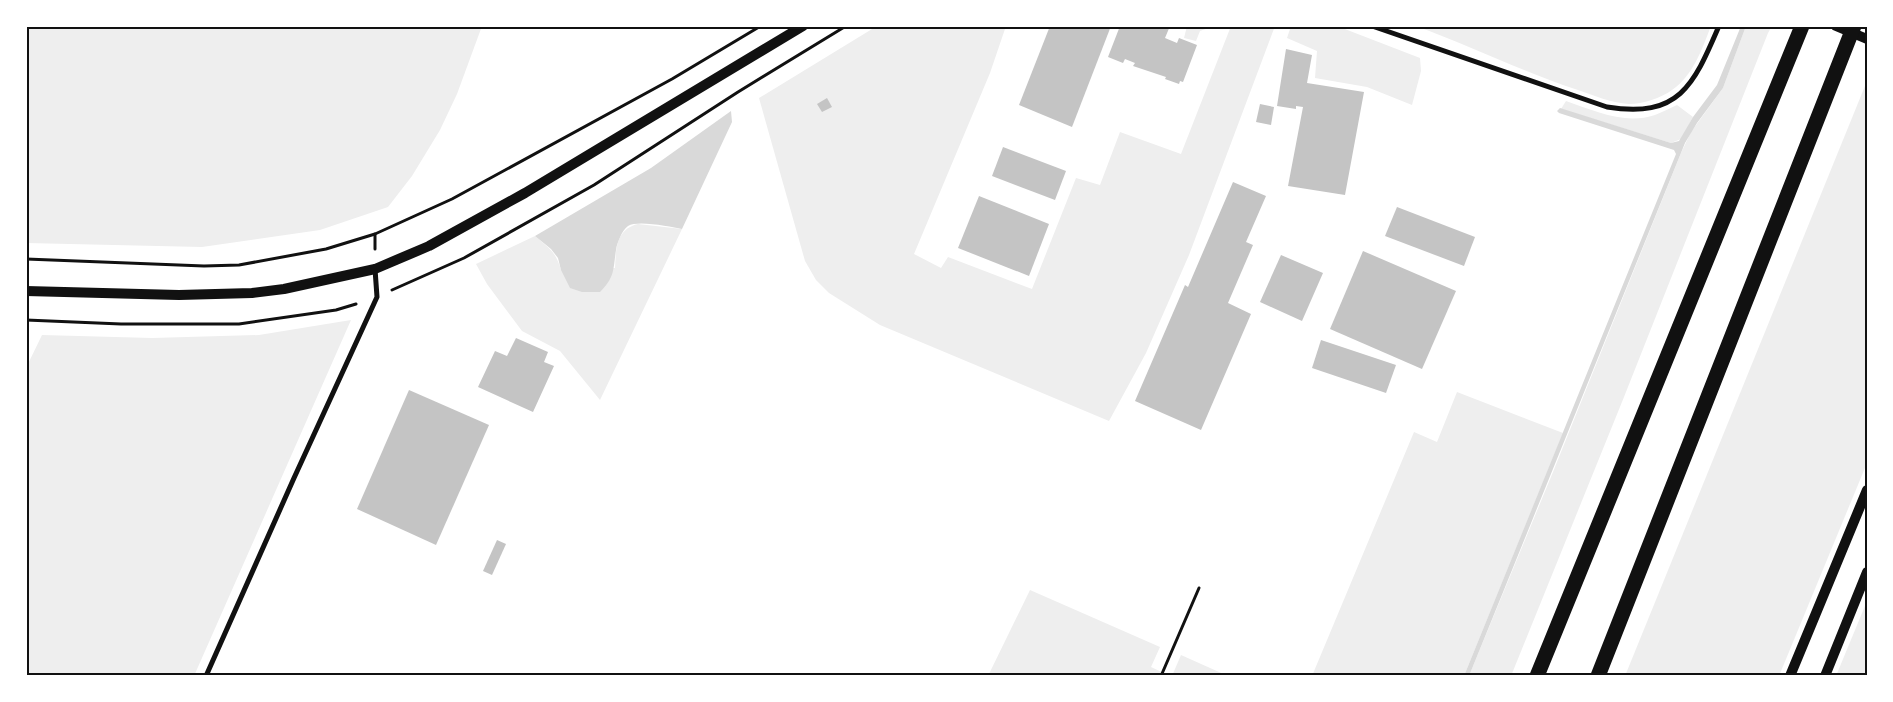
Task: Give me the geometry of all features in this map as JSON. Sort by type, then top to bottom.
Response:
[{"type":"highway","points":[[1537,676],[1802,26]]},
{"type":"highway","points":[[1598,676],[1854,26]]},
{"type":"main road","points":[[26,291],[179,295],[252,293],[303,286],[374,269],[429,246],[525,192],[802,26]]},
{"type":"main road","points":[[1836,26],[1867,39]]},
{"type":"main road","points":[[1790,676],[1867,490]]},
{"type":"main road","points":[[1824,676],[1867,572]]},
{"type":"street","points":[[1372,26],[1607,107],[1644,110],[1673,99],[1686,89],[1701,68],[1719,26]]},
{"type":"street","points":[[206,676],[377,297],[374,269]]},
{"type":"path","points":[[26,259],[204,266],[238,265],[326,249],[374,234],[452,198],[672,79],[761,26]]},
{"type":"path","points":[[26,320],[121,324],[238,324],[336,310],[377,297],[464,258],[594,185],[738,92],[846,26]]},
{"type":"path","points":[[1161,676],[1199,588]]},
{"type":"shaded area","points":[[26,26],[482,26],[457,94],[440,130],[412,176],[388,207],[320,230],[202,247],[26,243]]},
{"type":"shaded area","points":[[877,26],[1006,26],[990,73],[914,254],[941,268],[948,257],[1032,289],[1076,178],[1100,185],[1120,132],[1181,154],[1231,26],[1275,26],[1189,255],[1146,353],[1109,421],[880,325],[829,293],[816,280],[805,261],[759,98]]},
{"type":"shaded area","points":[[1187,26],[1214,26],[1200,31],[1196,41],[1184,38]]},
{"type":"shaded area","points":[[1291,26],[1337,26],[1420,58],[1421,71],[1412,105],[1367,87],[1315,78],[1317,51],[1287,38]]},
{"type":"shaded area","points":[[1416,26],[1711,26],[1696,61],[1679,84],[1668,93],[1657,98],[1646,102],[1629,104],[1604,99],[1558,83]]},
{"type":"shaded area","points":[[1741,26],[1746,26],[1723,88],[1685,143],[1469,676],[1464,676],[1676,154],[1674,150],[1557,111],[1560,108],[1671,143],[1679,141],[1693,117],[1717,85]]},
{"type":"shaded area","points":[[1746,26],[1772,26],[1511,676],[1469,676],[1681,153],[1691,132],[1723,88]]},
{"type":"shaded area","points":[[1867,81],[1867,463],[1779,676],[1625,676]]},
{"type":"shaded area","points":[[1566,101],[1621,118],[1644,118],[1677,105],[1693,117],[1681,139],[1671,143],[1561,109]]},
{"type":"shaded area","points":[[731,111],[732,122],[682,229],[647,224],[628,226],[617,244],[614,268],[605,287],[600,292],[582,292],[570,288],[561,270],[558,258],[551,249],[535,236],[651,168]]},
{"type":"shaded area","points":[[638,224],[682,229],[600,400],[560,351],[522,331],[487,284],[476,264],[535,236],[554,254],[561,270],[615,268],[617,247],[621,235],[625,230]]},
{"type":"shaded area","points":[[351,320],[194,676],[26,676],[26,368],[42,335],[152,338],[259,335]]},
{"type":"shaded area","points":[[1457,392],[1563,433],[1464,676],[1312,676],[1414,432],[1437,442]]},
{"type":"shaded area","points":[[1030,590],[1160,647],[1151,667],[1170,676],[988,676]]},
{"type":"shaded area","points":[[1867,601],[1867,676],[1836,676]]},
{"type":"shaded area","points":[[1181,655],[1228,676],[1172,676]]},
{"type":"building","points":[[1050,26],[1111,26],[1072,127],[1019,105]]},
{"type":"building","points":[[1120,26],[1170,26],[1165,38],[1177,43],[1179,38],[1197,45],[1183,82],[1180,81],[1179,84],[1165,79],[1166,77],[1133,66],[1135,63],[1125,59],[1123,63],[1108,57]]},
{"type":"building","points":[[1286,49],[1312,55],[1307,83],[1364,92],[1345,195],[1288,186],[1303,107],[1296,106],[1296,109],[1277,106]]},
{"type":"building","points":[[827,98],[832,107],[822,112],[817,104]]},
{"type":"building","points":[[1260,104],[1274,107],[1271,125],[1256,122]]},
{"type":"building","points":[[1003,147],[1066,171],[1055,200],[992,176]]},
{"type":"building","points":[[1233,182],[1266,196],[1246,242],[1253,245],[1228,303],[1251,314],[1201,430],[1135,401],[1185,285],[1188,287]]},
{"type":"building","points":[[979,196],[1049,224],[1029,276],[958,248]]},
{"type":"building","points":[[1397,207],[1475,237],[1464,266],[1385,236]]},
{"type":"building","points":[[1363,251],[1456,291],[1422,369],[1330,329]]},
{"type":"building","points":[[1281,255],[1323,273],[1302,321],[1260,302]]},
{"type":"building","points":[[516,338],[548,352],[544,362],[554,366],[533,412],[478,387],[495,351],[507,356]]},
{"type":"building","points":[[1321,340],[1396,365],[1386,393],[1312,368]]},
{"type":"building","points":[[409,390],[489,425],[436,545],[357,509]]},
{"type":"building","points":[[497,540],[506,544],[492,575],[483,571]]}]
